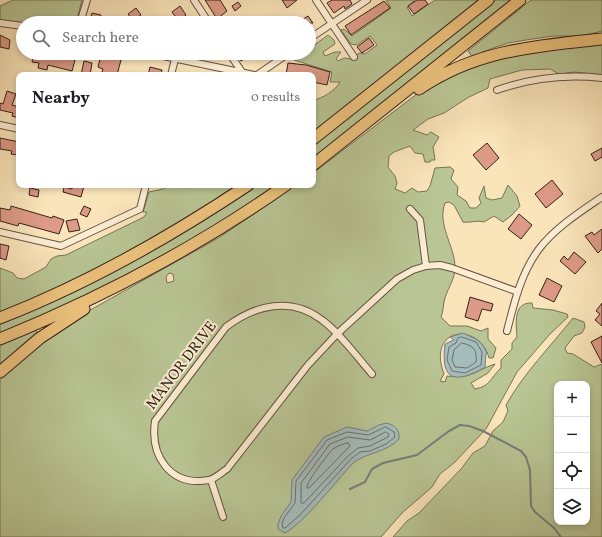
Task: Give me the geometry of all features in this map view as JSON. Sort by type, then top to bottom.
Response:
[{"type":"highway","points":[[316,136],[488,0]]},
{"type":"highway","points":[[316,164],[520,0]]},
{"type":"highway","points":[[367,124],[432,80],[483,57],[526,47],[602,39]]},
{"type":"highway","points":[[0,318],[48,297],[130,257],[199,217],[243,188]]},
{"type":"highway","points":[[0,372],[40,338],[110,292],[197,244],[281,188]]},
{"type":"highway","points":[[0,339],[110,292]]},
{"type":"street","points":[[82,16],[87,0]]},
{"type":"street","points":[[194,0],[204,16]]},
{"type":"street","points":[[316,0],[354,57]]},
{"type":"street","points":[[316,34],[367,0]]},
{"type":"street","points":[[0,23],[16,25]]},
{"type":"street","points":[[172,72],[175,60]]},
{"type":"street","points":[[180,60],[242,72]]},
{"type":"street","points":[[234,60],[242,72]]},
{"type":"street","points":[[261,72],[279,60]]},
{"type":"street","points":[[497,90],[542,78],[602,78]]},
{"type":"street","points":[[0,124],[16,128]]},
{"type":"street","points":[[0,232],[61,246],[140,209],[145,188]]},
{"type":"street","points":[[508,331],[518,292],[529,265],[538,249],[557,230],[602,197]]},
{"type":"street","points":[[410,209],[420,220],[426,266]]},
{"type":"street","points":[[222,517],[211,480],[227,469],[308,365],[337,334],[397,279],[413,270],[426,266],[452,268],[518,292]]},
{"type":"street","name":"MANOR DRIVE","points":[[211,480],[196,480],[179,476],[166,468],[157,453],[153,436],[155,421],[226,327],[240,317],[256,309],[273,306],[292,306],[313,314],[337,334],[372,374]]},
{"type":"green space","points":[[13,0],[82,0],[78,16],[16,16],[16,22],[0,20],[0,6]]},
{"type":"green space","points":[[386,0],[415,0],[407,7],[412,16],[435,0],[478,0],[316,131],[316,99],[328,94],[340,82],[330,82],[332,72],[294,60],[316,60],[316,44],[328,35],[334,40],[335,44],[323,52],[325,56],[335,52],[341,52],[336,59],[338,61],[344,58],[352,59],[359,53],[365,54],[377,45],[370,36],[357,45],[351,44],[341,30],[344,29],[352,36],[391,8]]},
{"type":"green space","points":[[496,0],[512,0],[316,156],[316,142]]},
{"type":"green space","points":[[531,0],[602,0],[602,31],[582,36],[553,36],[508,43],[482,52],[504,49],[473,58],[468,51]]},
{"type":"green space","points":[[602,43],[602,75],[575,72],[559,74],[550,69],[522,70],[490,79],[488,88],[469,97],[444,113],[428,119],[413,130],[427,135],[431,132],[439,137],[433,147],[435,160],[425,162],[423,154],[415,153],[410,146],[394,152],[389,156],[388,167],[395,176],[397,183],[395,189],[405,193],[412,188],[418,192],[427,191],[435,168],[450,167],[454,170],[451,179],[458,187],[457,195],[466,201],[470,208],[476,208],[481,203],[479,198],[484,186],[486,198],[492,200],[502,198],[508,185],[517,196],[520,206],[503,222],[494,216],[484,222],[463,222],[454,205],[449,202],[445,203],[443,211],[444,227],[454,258],[455,271],[445,298],[441,317],[450,326],[467,326],[481,331],[488,328],[488,339],[496,348],[493,358],[489,358],[484,346],[476,339],[466,335],[456,334],[448,338],[442,346],[440,358],[444,374],[440,381],[445,382],[447,376],[455,377],[472,374],[495,364],[488,373],[471,383],[475,389],[487,384],[501,368],[501,360],[512,349],[512,343],[517,337],[517,315],[522,306],[526,304],[532,303],[533,308],[553,310],[567,314],[568,317],[550,334],[517,372],[486,429],[454,463],[440,474],[432,487],[402,513],[381,537],[0,537],[0,377],[16,361],[85,313],[220,237],[292,188],[316,188],[316,171],[417,94],[460,71],[498,57]],"holes":[[[169,273],[173,274],[174,281],[167,283],[166,277]]]},
{"type":"green space","points":[[236,188],[158,236],[66,285],[0,313],[0,268],[13,273],[17,278],[24,279],[46,267],[51,259],[57,256],[66,255],[144,217],[147,212],[143,212],[149,192],[163,189]]},
{"type":"green space","points":[[252,188],[271,188],[210,228],[142,267],[72,302],[0,333],[0,322],[202,221]]},
{"type":"green space","points":[[573,318],[584,322],[585,327],[582,333],[574,336],[565,348],[567,353],[573,354],[594,367],[602,364],[602,537],[393,537],[407,521],[419,513],[461,469],[473,453],[485,446],[493,431],[503,422],[508,411],[506,405],[529,371]]},
{"type":"green space","points":[[36,330],[37,332],[0,364],[0,344]]},
{"type":"water","points":[[463,333],[480,342],[484,348],[487,353],[485,367],[466,376],[452,376],[445,366],[445,344],[454,340],[450,337]]},
{"type":"water","points":[[386,423],[396,428],[399,433],[399,439],[394,444],[358,459],[293,528],[285,533],[278,529],[281,516],[291,502],[292,480],[324,437],[347,427],[367,431]]},
{"type":"building","points":[[205,0],[220,0],[227,11],[221,16],[215,16]]},
{"type":"building","points":[[282,0],[297,0],[287,8]]},
{"type":"building","points":[[332,0],[350,0],[352,4],[345,9],[344,6],[334,13],[327,3]]},
{"type":"building","points":[[417,0],[425,0],[428,4],[414,14],[408,6]]},
{"type":"building","points":[[384,1],[390,8],[351,35],[345,26]]},
{"type":"building","points":[[238,2],[241,6],[235,11],[232,6]]},
{"type":"building","points":[[180,6],[186,15],[175,16],[172,12]]},
{"type":"building","points":[[136,8],[141,15],[129,16],[128,14]]},
{"type":"building","points":[[92,13],[101,15],[101,16],[91,16]]},
{"type":"building","points":[[0,35],[10,40],[9,49],[0,47]]},
{"type":"building","points":[[369,38],[374,45],[362,53],[357,47]]},
{"type":"building","points":[[32,60],[75,60],[72,71],[48,65],[47,70],[38,68],[39,63],[32,62]]},
{"type":"building","points":[[100,60],[121,60],[118,72],[102,72],[103,69],[98,67]]},
{"type":"building","points":[[84,61],[92,63],[90,72],[82,72]]},
{"type":"building","points":[[288,63],[306,65],[330,72],[327,85],[316,83],[316,72],[286,72]]},
{"type":"building","points":[[150,67],[162,70],[162,72],[149,72]]},
{"type":"building","points":[[7,91],[16,94],[12,105],[16,106],[16,117],[12,116],[13,113],[0,110],[0,103],[3,104]]},
{"type":"building","points":[[0,138],[16,141],[16,155],[11,154],[12,151],[0,149]]},
{"type":"building","points":[[487,143],[499,158],[486,170],[473,155]]},
{"type":"building","points":[[602,148],[602,157],[595,161],[591,154]]},
{"type":"building","points":[[552,180],[563,194],[546,208],[535,194]]},
{"type":"building","points":[[30,188],[39,190],[38,197],[29,195]]},
{"type":"building","points":[[64,188],[83,188],[81,197],[63,192]]},
{"type":"building","points":[[11,206],[64,220],[59,234],[19,223],[18,226],[0,221],[0,208],[10,210]]},
{"type":"building","points":[[84,206],[91,209],[87,217],[80,214]]},
{"type":"building","points":[[519,214],[532,225],[521,239],[508,229]]},
{"type":"building","points":[[77,219],[80,230],[69,232],[66,221]]},
{"type":"building","points":[[602,229],[602,249],[598,253],[585,236],[592,232],[594,235]]},
{"type":"building","points":[[0,244],[9,246],[6,260],[0,258]]},
{"type":"building","points":[[574,252],[586,262],[575,274],[560,261],[564,256],[568,260]]},
{"type":"building","points":[[547,278],[562,286],[554,302],[539,295]]},
{"type":"building","points":[[470,297],[493,304],[491,311],[482,309],[478,321],[465,317]]},
{"type":"building","points":[[602,303],[602,326],[595,320],[600,314],[596,311]]},
{"type":"building","points":[[602,336],[602,363],[591,342]]},
{"type":"waterway","points":[[350,489],[365,482],[372,469],[383,463],[417,455],[449,431],[460,425],[469,426],[483,431],[521,451],[526,457],[530,470],[531,506],[535,512],[554,528],[561,537]]}]
